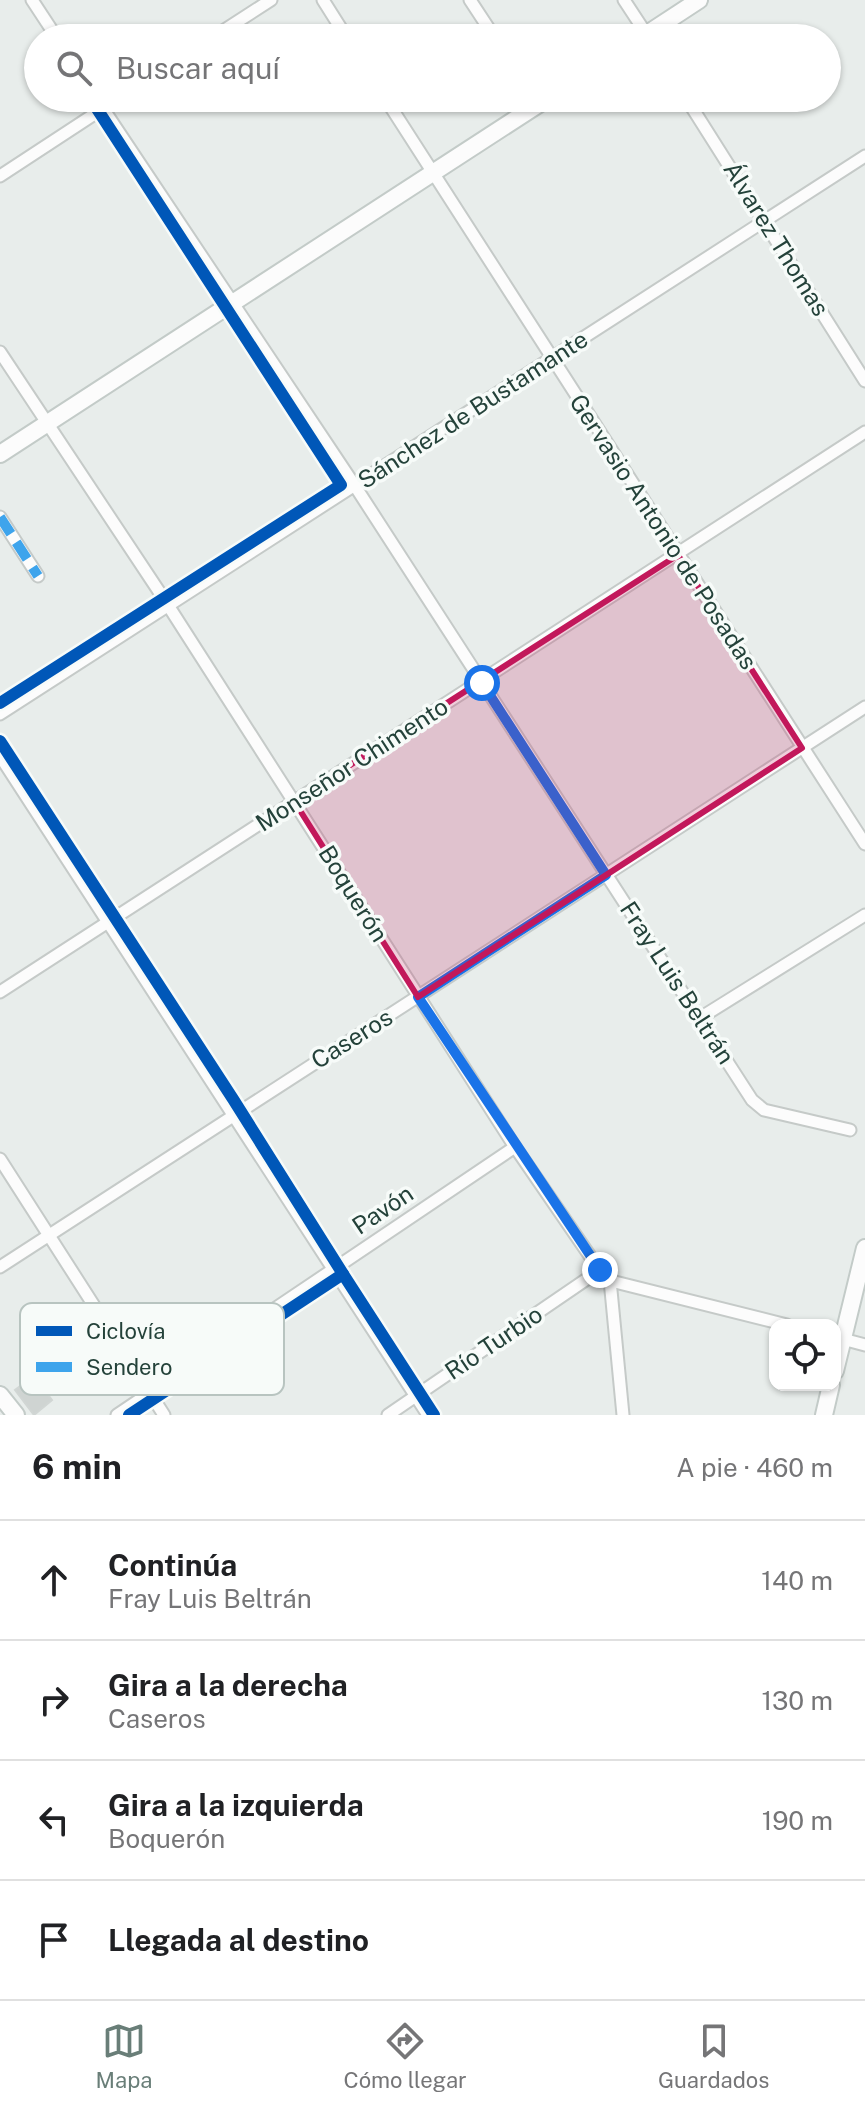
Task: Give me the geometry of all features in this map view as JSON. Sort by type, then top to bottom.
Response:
[{"type":"street","points":[[32,0],[48,24]]},
{"type":"street","points":[[234,24],[271,0]]},
{"type":"street","points":[[323,0],[338,24]]},
{"type":"street","points":[[470,0],[486,24]]},
{"type":"street","points":[[624,0],[638,24]]},
{"type":"street","points":[[664,24],[699,0]]},
{"type":"street","points":[[0,176],[88,112]]},
{"type":"street","name":"Fray Luis Beltrán","points":[[106,112],[355,486],[757,1105],[784,1116],[850,1130]]},
{"type":"street","name":"Gervasio Antonio de Posadas","points":[[394,112],[865,844]]},
{"type":"street","points":[[0,454],[522,112]]},
{"type":"street","name":"Álvarez Thomas","points":[[695,112],[865,381]]},
{"type":"street","name":"Sánchez de Bustamante","points":[[0,714],[865,156]]},
{"type":"street","name":"Boquerón","points":[[0,352],[294,801],[515,1147],[610,1280]]},
{"type":"street","name":"Monseñor Chimento","points":[[0,992],[482,683],[865,432]]},
{"type":"street","points":[[0,517],[38,576]]},
{"type":"street","name":"Caseros","points":[[0,1267],[230,1115],[865,707]]},
{"type":"street","points":[[0,756],[230,1115],[428,1415]]},
{"type":"street","points":[[700,1018],[865,915]]},
{"type":"street","name":"Pavón","points":[[284,1303],[515,1147]]},
{"type":"street","points":[[0,1159],[92,1303]]},
{"type":"street","points":[[841,1331],[865,1248]]},
{"type":"street","name":"Río Turbio","points":[[388,1415],[600,1270]]},
{"type":"street","points":[[623,1415],[610,1280],[769,1320]]},
{"type":"street","points":[[841,1339],[865,1345]]},
{"type":"street","points":[[824,1415],[830,1391]]},
{"type":"street","points":[[0,1395],[16,1415]]},
{"type":"street","name":"Pavón","points":[[117,1415],[146,1395]]},
{"type":"street","points":[[150,1395],[164,1415]]},
{"type":"highlighted area","points":[[678,555],[802,748],[418,997],[294,801]]},
{"type":"building","points":[[20,1386],[20,1395],[48,1395],[52,1400],[34,1415],[15,1390]]},
{"type":"marked path","points":[[0,517],[38,576]]},
{"type":"cycle path","points":[[0,703],[341,485],[99,112]]},
{"type":"cycle path","points":[[0,741],[343,1274]]},
{"type":"cycle path","points":[[284,1313],[343,1274],[434,1415]]},
{"type":"cycle path","points":[[129,1415],[159,1395]]},
{"type":"route","points":[[482,683],[606,875],[418,997],[515,1147],[600,1270]]}]
